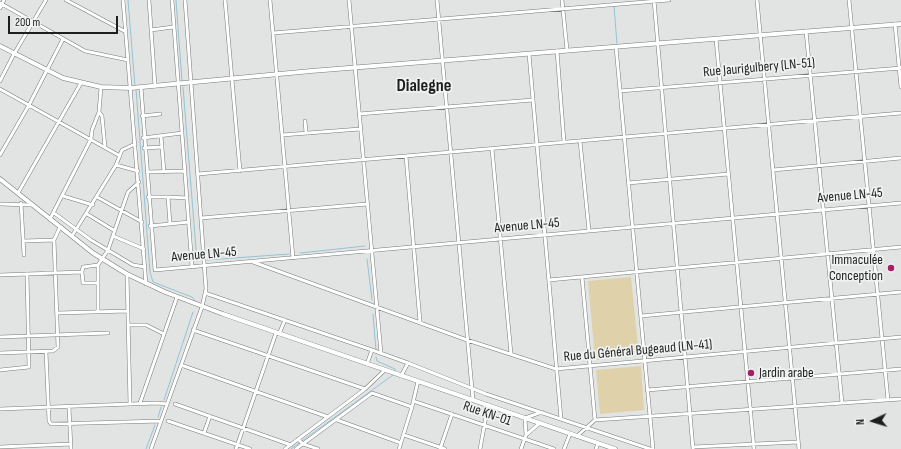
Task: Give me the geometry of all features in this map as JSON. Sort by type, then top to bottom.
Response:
[{"type":"street","points":[[4,0],[1,5],[90,53],[128,60]]},
{"type":"street","points":[[0,82],[14,54],[34,23],[46,0]]},
{"type":"street","points":[[66,0],[126,32]]},
{"type":"street","points":[[123,0],[132,88],[146,284]]},
{"type":"street","points":[[149,0],[156,86]]},
{"type":"street","points":[[172,0],[192,267]]},
{"type":"street","points":[[151,449],[206,293],[184,0]]},
{"type":"street","points":[[225,0],[240,171]]},
{"type":"street","points":[[270,0],[293,258]]},
{"type":"street","points":[[349,0],[381,353]]},
{"type":"street","points":[[438,0],[458,243],[473,400]]},
{"type":"street","points":[[562,0],[567,50]]},
{"type":"street","points":[[608,0],[608,5]]},
{"type":"street","points":[[273,33],[668,0]]},
{"type":"street","points":[[757,0],[799,449]]},
{"type":"street","points":[[849,0],[888,400]]},
{"type":"street","points":[[654,1],[693,448],[798,442]]},
{"type":"street","points":[[895,24],[901,87]]},
{"type":"street","points":[[0,46],[47,71],[81,83],[101,87],[132,88],[567,50],[901,24]]},
{"type":"street","points":[[151,30],[173,27]]},
{"type":"street","points":[[806,31],[842,403]]},
{"type":"street","points":[[0,155],[29,105],[63,39]]},
{"type":"street","points":[[716,39],[754,449]]},
{"type":"street","points":[[206,293],[381,353],[561,419],[652,449],[616,46]]},
{"type":"street","points":[[556,51],[564,142]]},
{"type":"street","points":[[529,54],[561,419]]},
{"type":"street","name":"Rue Jaurigulbery (LN-51)","points":[[620,91],[900,68]]},
{"type":"street","points":[[18,193],[81,83]]},
{"type":"street","points":[[50,219],[92,139],[96,116],[99,112],[101,87]]},
{"type":"street","points":[[139,87],[147,172],[150,226],[189,222]]},
{"type":"street","points":[[0,90],[92,139],[120,156]]},
{"type":"street","points":[[359,114],[533,100]]},
{"type":"street","points":[[99,112],[102,116],[105,147]]},
{"type":"street","points":[[198,174],[537,145],[665,132],[901,113]]},
{"type":"street","points":[[142,116],[160,114]]},
{"type":"street","points":[[305,121],[306,133]]},
{"type":"street","points":[[282,135],[360,129]]},
{"type":"street","points":[[143,138],[182,133]]},
{"type":"street","points":[[161,136],[164,172]]},
{"type":"street","points":[[580,141],[589,231]]},
{"type":"street","points":[[72,236],[93,205],[116,165],[124,147],[135,144]]},
{"type":"street","points":[[144,148],[162,147]]},
{"type":"street","points":[[492,149],[511,354]]},
{"type":"street","points":[[406,156],[420,322]]},
{"type":"street","points":[[773,170],[901,158]]},
{"type":"street","points":[[116,165],[138,171]]},
{"type":"street","points":[[147,172],[185,171]]},
{"type":"street","points":[[628,183],[728,174]]},
{"type":"street","points":[[0,179],[102,259],[146,284],[202,307],[615,449]]},
{"type":"street","points":[[98,312],[98,265],[108,250],[129,190],[139,182]]},
{"type":"street","points":[[63,196],[93,205]]},
{"type":"street","points":[[97,197],[142,222]]},
{"type":"street","points":[[148,197],[187,198]]},
{"type":"street","points":[[168,197],[170,224]]},
{"type":"street","points":[[0,204],[21,203],[33,205]]},
{"type":"street","points":[[21,203],[24,255]]},
{"type":"street","name":"Avenue LN-45","points":[[150,226],[155,270],[901,203]]},
{"type":"street","points":[[201,218],[367,204]]},
{"type":"street","points":[[54,213],[77,230],[133,265],[145,267]]},
{"type":"street","points":[[87,214],[115,231]]},
{"type":"street","points":[[0,353],[46,352],[53,351],[58,347],[58,313],[54,240],[60,227]]},
{"type":"street","points":[[113,236],[144,249]]},
{"type":"street","points":[[24,241],[54,240]]},
{"type":"street","points":[[549,280],[901,248]]},
{"type":"street","name":"Rue du Général Bugeaud (LN-41)","points":[[251,261],[467,340],[556,369],[901,337]]},
{"type":"street","points":[[98,265],[83,267],[82,272],[83,283],[98,283]]},
{"type":"street","points":[[0,275],[82,272]]},
{"type":"street","points":[[0,370],[28,368],[29,336],[27,274]]},
{"type":"street","points":[[127,274],[130,404]]},
{"type":"street","points":[[582,277],[595,420]]},
{"type":"street","points":[[640,316],[901,292]]},
{"type":"street","points":[[140,403],[177,297]]},
{"type":"street","points":[[58,313],[127,311]]},
{"type":"street","points":[[236,449],[268,356],[285,320]]},
{"type":"street","points":[[128,324],[146,325],[164,334]]},
{"type":"street","points":[[193,330],[365,389]]},
{"type":"street","points":[[0,337],[108,333]]},
{"type":"street","points":[[367,364],[372,350]]},
{"type":"street","points":[[46,352],[49,422],[51,424],[161,421]]},
{"type":"street","points":[[401,376],[408,363]]},
{"type":"street","points":[[181,365],[328,417]]},
{"type":"street","points":[[647,390],[901,369]]},
{"type":"street","points":[[296,449],[300,442],[310,435],[328,417],[365,389],[386,370]]},
{"type":"street","points":[[399,449],[412,407],[418,381]]},
{"type":"street","points":[[285,449],[300,442],[336,420],[372,393],[412,407]]},
{"type":"street","points":[[577,436],[595,420],[750,408],[901,399]]},
{"type":"street","name":"Rue KN-01","points":[[413,401],[554,449]]},
{"type":"street","points":[[0,409],[140,403],[167,404]]},
{"type":"street","points":[[175,404],[291,445]]},
{"type":"street","points":[[480,449],[488,405]]},
{"type":"street","points":[[69,406],[71,449]]},
{"type":"street","points":[[525,418],[543,412]]},
{"type":"street","points":[[440,448],[452,414]]},
{"type":"street","points":[[204,433],[210,416]]},
{"type":"street","points":[[525,418],[526,435]]},
{"type":"street","points":[[336,420],[401,443]]},
{"type":"street","points":[[168,421],[250,449]]},
{"type":"street","points":[[521,449],[526,435],[540,423]]},
{"type":"street","points":[[564,449],[570,434]]},
{"type":"street","points":[[404,435],[445,449]]},
{"type":"street","points":[[300,442],[318,449]]},
{"type":"street","points":[[596,449],[598,443]]},
{"type":"street","points":[[0,447],[10,448],[71,444]]},
{"type":"shaded area","points":[[631,277],[639,356],[595,360],[588,281]]},
{"type":"shaded area","points":[[641,366],[644,410],[600,414],[596,370]]},
{"type":"waterway","points":[[128,0],[135,86]]},
{"type":"waterway","points":[[176,0],[182,81]]},
{"type":"waterway","points":[[614,6],[617,44]]},
{"type":"waterway","points":[[183,87],[197,261]]},
{"type":"waterway","points":[[136,89],[150,272],[153,282],[192,297],[196,302]]},
{"type":"waterway","points":[[300,253],[365,246]]},
{"type":"waterway","points":[[207,260],[289,254]]},
{"type":"waterway","points":[[367,259],[372,300]]},
{"type":"waterway","points":[[164,400],[193,312]]},
{"type":"waterway","points":[[373,314],[376,351]]},
{"type":"waterway","points":[[376,357],[377,361],[395,369],[395,372]]},
{"type":"waterway","points":[[291,449],[393,375]]},
{"type":"waterway","points":[[158,417],[161,407]]},
{"type":"waterway","points":[[146,449],[155,425]]},
{"type":"place","name":"Immaculée Conception","points":[[891,268]]},
{"type":"place","name":"Jardin arabe","points":[[751,373]]},
{"type":"district","name":"Dialegne","points":[[424,86]]}]
